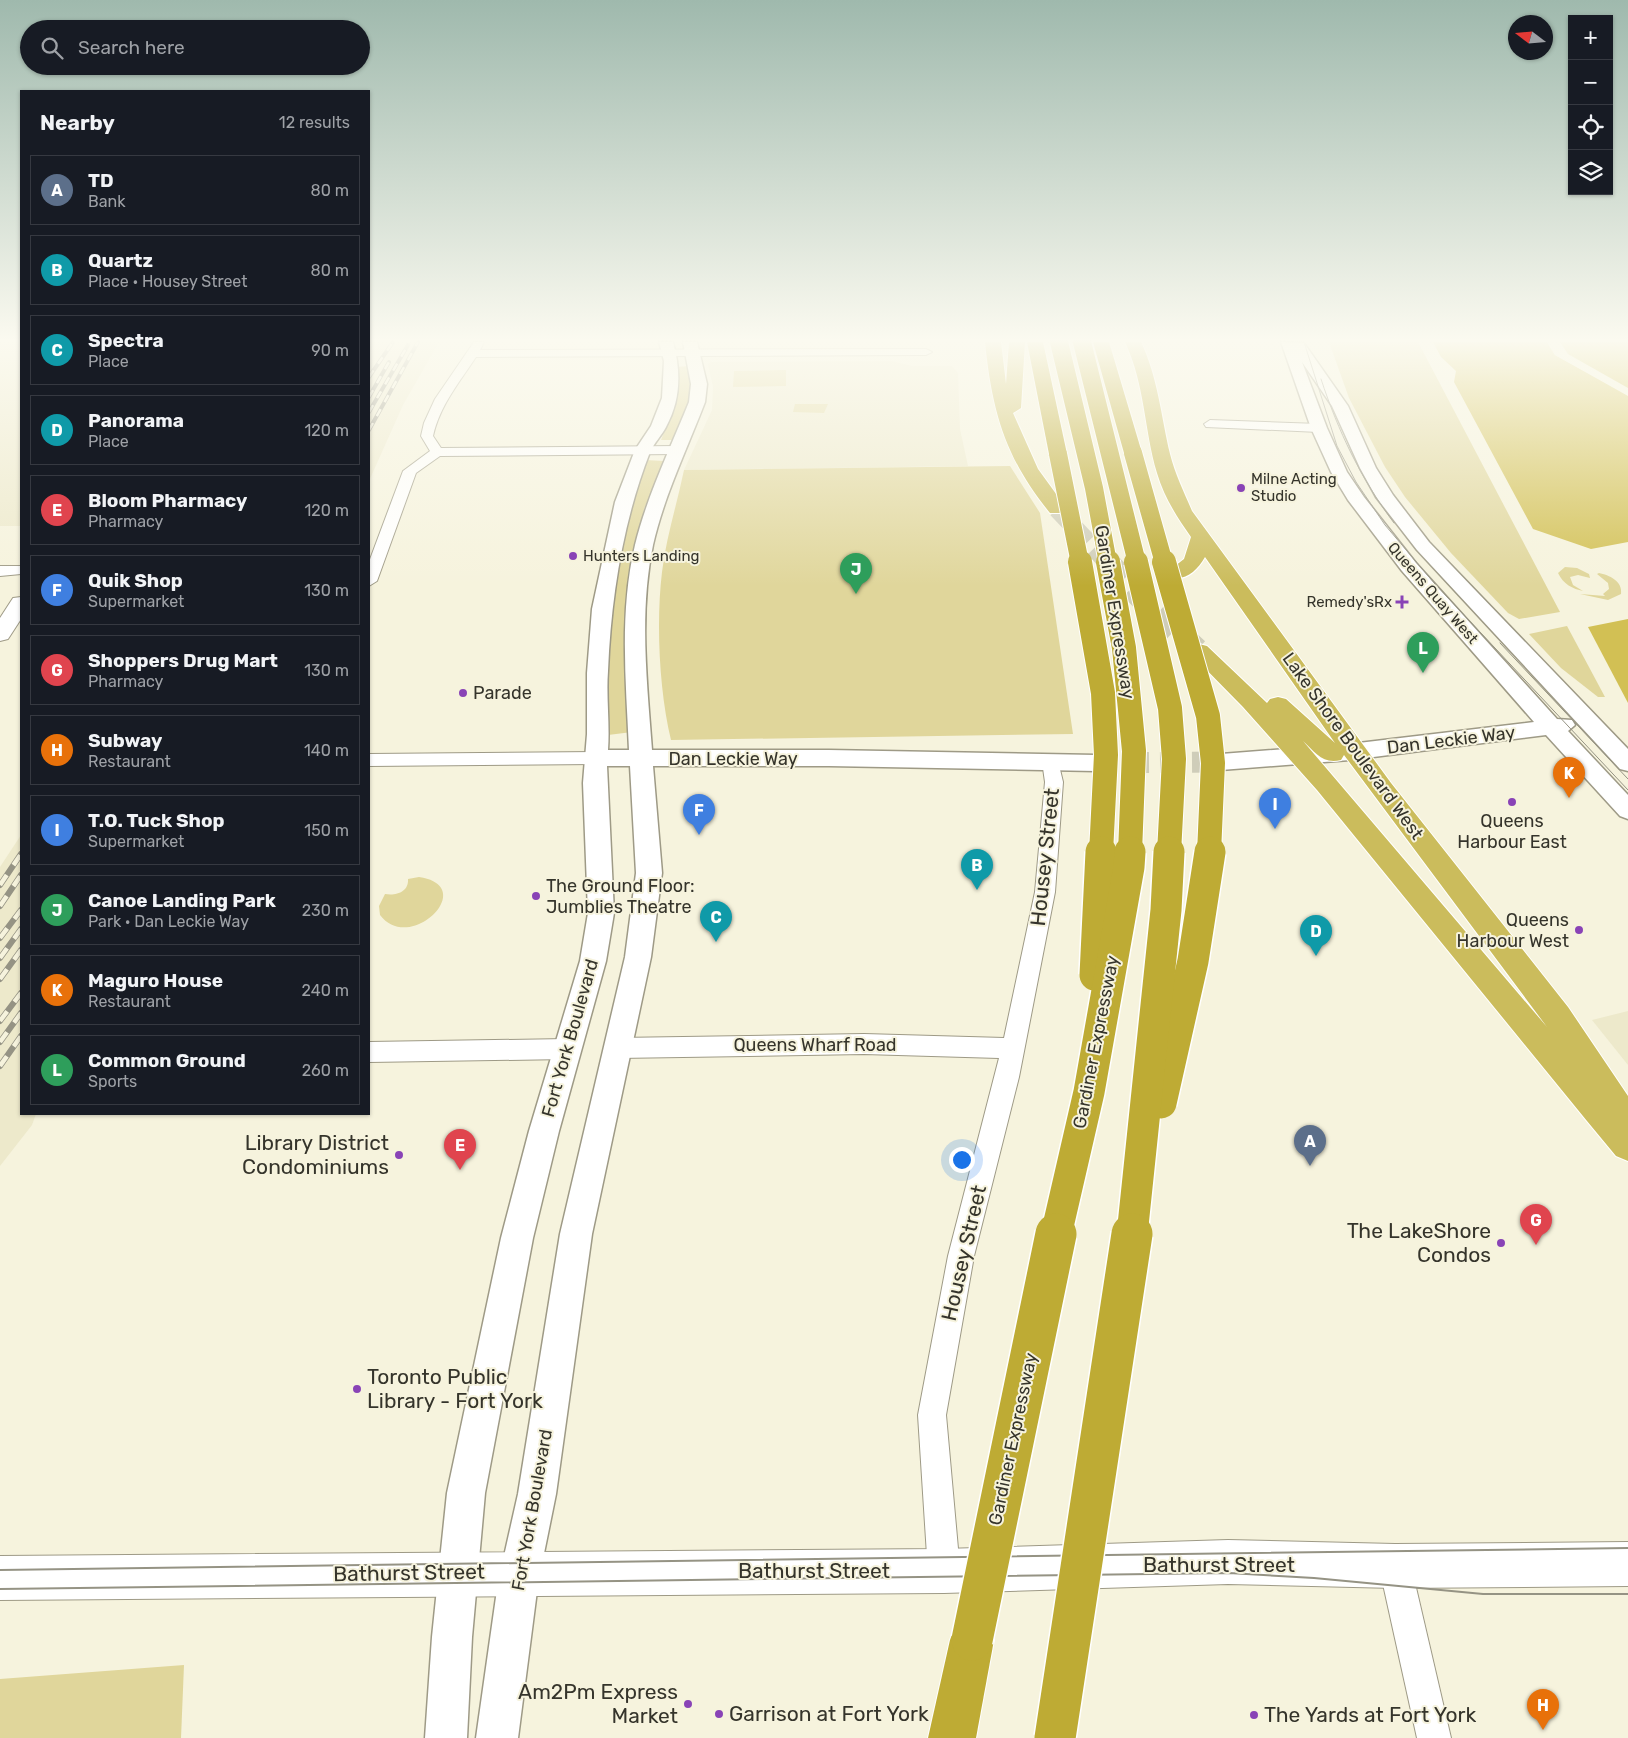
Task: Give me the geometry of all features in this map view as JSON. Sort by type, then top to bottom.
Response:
[{"type":"highway","points":[[1052,423],[1089,606],[1103,693],[1106,755],[1089,1092]]},
{"type":"highway","name":"Gardiner Expressway","points":[[952,1738],[1018,1410],[1063,1200],[1089,1092],[1129,867],[1134,751],[1124,648],[1094,488],[1079,423]]},
{"type":"highway","name":"Gardiner Expressway","points":[[1055,1738],[1135,1217],[1166,910],[1174,758],[1170,708],[1160,654],[1102,423]]},
{"type":"highway","points":[[1124,423],[1208,716],[1214,749],[1214,788],[1205,883],[1190,981],[1135,1217]]},
{"type":"highway","name":"Lake Shore Boulevard West","points":[[1156,423],[1165,469],[1183,512],[1344,753],[1382,790],[1557,1016],[1628,1124]]},
{"type":"highway","points":[[1009,425],[1028,467],[1045,496],[1057,510]]},
{"type":"highway","points":[[1176,573],[1190,566],[1199,551],[1200,536]]},
{"type":"highway","points":[[1344,753],[1243,678],[1199,651],[1276,725],[1343,802],[1533,1034],[1628,1145]]},
{"type":"main road","points":[[0,634],[20,604]]},
{"type":"main road","name":"Bathurst Street","points":[[0,1578],[520,1572],[944,1571],[1228,1562],[1395,1566],[1628,1564]]},
{"type":"street","points":[[430,423],[427,438],[437,452]]},
{"type":"street","name":"Fort York Boulevard","points":[[446,1738],[466,1493],[517,1238],[544,1131],[594,961],[601,913],[595,783],[598,734],[597,673],[602,609],[624,502],[643,450],[660,423]]},
{"type":"street","name":"Fort York Boulevard","points":[[497,1738],[520,1572],[537,1494],[576,1234],[638,957],[649,873],[634,651],[638,584],[644,546],[654,510],[689,423]]},
{"type":"street","name":"Queens Quay West","points":[[1316,423],[1339,472],[1379,531],[1628,810]]},
{"type":"street","name":"Queens Quay West","points":[[1348,423],[1368,468],[1381,490],[1423,546],[1628,763]]},
{"type":"street","points":[[1210,424],[1318,428]]},
{"type":"street","points":[[370,579],[410,471],[437,452],[678,450]]},
{"type":"street","points":[[0,571],[20,570]]},
{"type":"street","name":"Dan Leckie Way","points":[[1221,762],[1344,753],[1591,722]]},
{"type":"street","name":"Dan Leckie Way","points":[[370,760],[829,758],[1096,763]]},
{"type":"street","name":"Housey Street","points":[[944,1571],[932,1415],[961,1256],[1007,1077],[1011,1049],[1045,892],[1054,782],[1051,762]]},
{"type":"street","name":"Queens Wharf Road","points":[[618,1048],[792,1044],[968,1046],[1011,1049]]},
{"type":"street","points":[[370,1052],[567,1049]]},
{"type":"street","points":[[1395,1566],[1434,1738]]},
{"type":"shaded area","points":[[0,423],[20,423],[20,526],[0,526]]},
{"type":"shaded area","points":[[370,423],[395,423],[370,479]]},
{"type":"shaded area","points":[[668,423],[684,423],[678,440],[661,440]]},
{"type":"shaded area","points":[[706,423],[960,423],[968,466],[684,470]]},
{"type":"shaded area","points":[[1362,423],[1461,423],[1560,612],[1519,619],[1508,613],[1451,553],[1405,497],[1385,467]]},
{"type":"shaded area","points":[[1476,423],[1628,423],[1628,542],[1591,549],[1533,529]]},
{"type":"shaded area","points":[[645,460],[664,461],[644,509],[631,589],[632,732],[608,735],[605,662],[622,539]]},
{"type":"shaded area","points":[[1010,466],[1040,513],[1073,734],[671,740],[661,678],[660,591],[666,546],[684,470]]},
{"type":"shaded area","points":[[1565,567],[1577,568],[1589,574],[1590,578],[1578,575],[1570,577],[1573,585],[1583,591],[1569,585],[1560,577],[1558,573]]},
{"type":"shaded area","points":[[1597,574],[1607,575],[1618,582],[1621,594],[1608,600],[1580,594],[1605,596],[1603,594],[1609,589],[1608,583]]},
{"type":"shaded area","points":[[1628,619],[1628,703],[1588,627]]},
{"type":"shaded area","points":[[1567,626],[1605,697],[1598,697],[1561,668],[1529,634]]},
{"type":"shaded area","points":[[20,837],[20,1115],[36,1115],[32,1125],[0,1166],[0,867]]},
{"type":"shaded area","points":[[419,877],[436,883],[443,892],[441,904],[434,914],[422,923],[407,927],[393,925],[380,915],[379,906],[385,894],[401,892],[406,887],[408,879]]},
{"type":"shaded area","points":[[1628,1011],[1628,1065],[1592,1020]]},
{"type":"shaded area","points":[[184,1665],[181,1738],[0,1738],[0,1679]]},
{"type":"tunnel","points":[[1057,509],[1108,563]]},
{"type":"tunnel","points":[[1107,562],[1152,609],[1197,650]]},
{"type":"tunnel","points":[[1096,763],[1221,762]]},
{"type":"tram line","points":[[1330,423],[1337,446],[1356,482],[1385,525],[1435,584],[1628,790]]},
{"type":"tram line","points":[[1338,423],[1361,472],[1394,523]]},
{"type":"tram line","points":[[1500,643],[1628,779]]},
{"type":"tram line","points":[[0,1570],[1628,1548]]},
{"type":"tram line","points":[[0,1589],[1229,1573],[1314,1578],[1483,1594],[1628,1594]]},
{"type":"railway","points":[[370,428],[373,423]]},
{"type":"railway","points":[[0,885],[20,855]]},
{"type":"railway","points":[[0,906],[20,876]]},
{"type":"railway","points":[[0,938],[20,911]]},
{"type":"railway","points":[[0,958],[20,930]]},
{"type":"railway","points":[[0,979],[20,951]]},
{"type":"railway","points":[[0,1021],[20,994]]},
{"type":"railway","points":[[0,1042],[20,1014]]},
{"type":"railway","points":[[0,1066],[20,1037]]},
{"type":"place","name":"Milne Acting Studio","points":[[1241,488]]},
{"type":"place","name":"Hunters Landing","points":[[573,556]]},
{"type":"place","name":"Canoe Landing Park","points":[[856,594]]},
{"type":"place","name":"Remedy'sRx","points":[[1402,602]]},
{"type":"place","name":"Common Ground","points":[[1423,673]]},
{"type":"place","name":"Parade","points":[[463,693]]},
{"type":"place","name":"Maguro House","points":[[1569,798]]},
{"type":"place","name":"Queens Harbour East","points":[[1512,802]]},
{"type":"place","name":"T.O. Tuck Shop","points":[[1275,829]]},
{"type":"place","name":"Quik Shop","points":[[699,835]]},
{"type":"place","name":"Quartz","points":[[977,890]]},
{"type":"place","name":"The Ground Floor: Jumblies Theatre","points":[[536,896]]},
{"type":"place","name":"Queens Harbour West","points":[[1579,930]]},
{"type":"place","name":"Spectra","points":[[716,942]]},
{"type":"place","name":"Panorama","points":[[1316,956]]},
{"type":"place","name":"Library District Condominiums","points":[[399,1155]]},
{"type":"place","name":"TD","points":[[1310,1166]]},
{"type":"place","name":"Bloom Pharmacy","points":[[460,1170]]},
{"type":"place","name":"The LakeShore Condos","points":[[1501,1243]]},
{"type":"place","name":"Shoppers Drug Mart","points":[[1536,1245]]},
{"type":"place","name":"Toronto Public Library - Fort York","points":[[357,1389]]},
{"type":"place","name":"Am2Pm Express Market","points":[[688,1704]]},
{"type":"place","name":"Garrison at Fort York","points":[[719,1714]]},
{"type":"place","name":"The Yards at Fort York","points":[[1254,1715]]},
{"type":"place","name":"Subway","points":[[1543,1730]]}]
